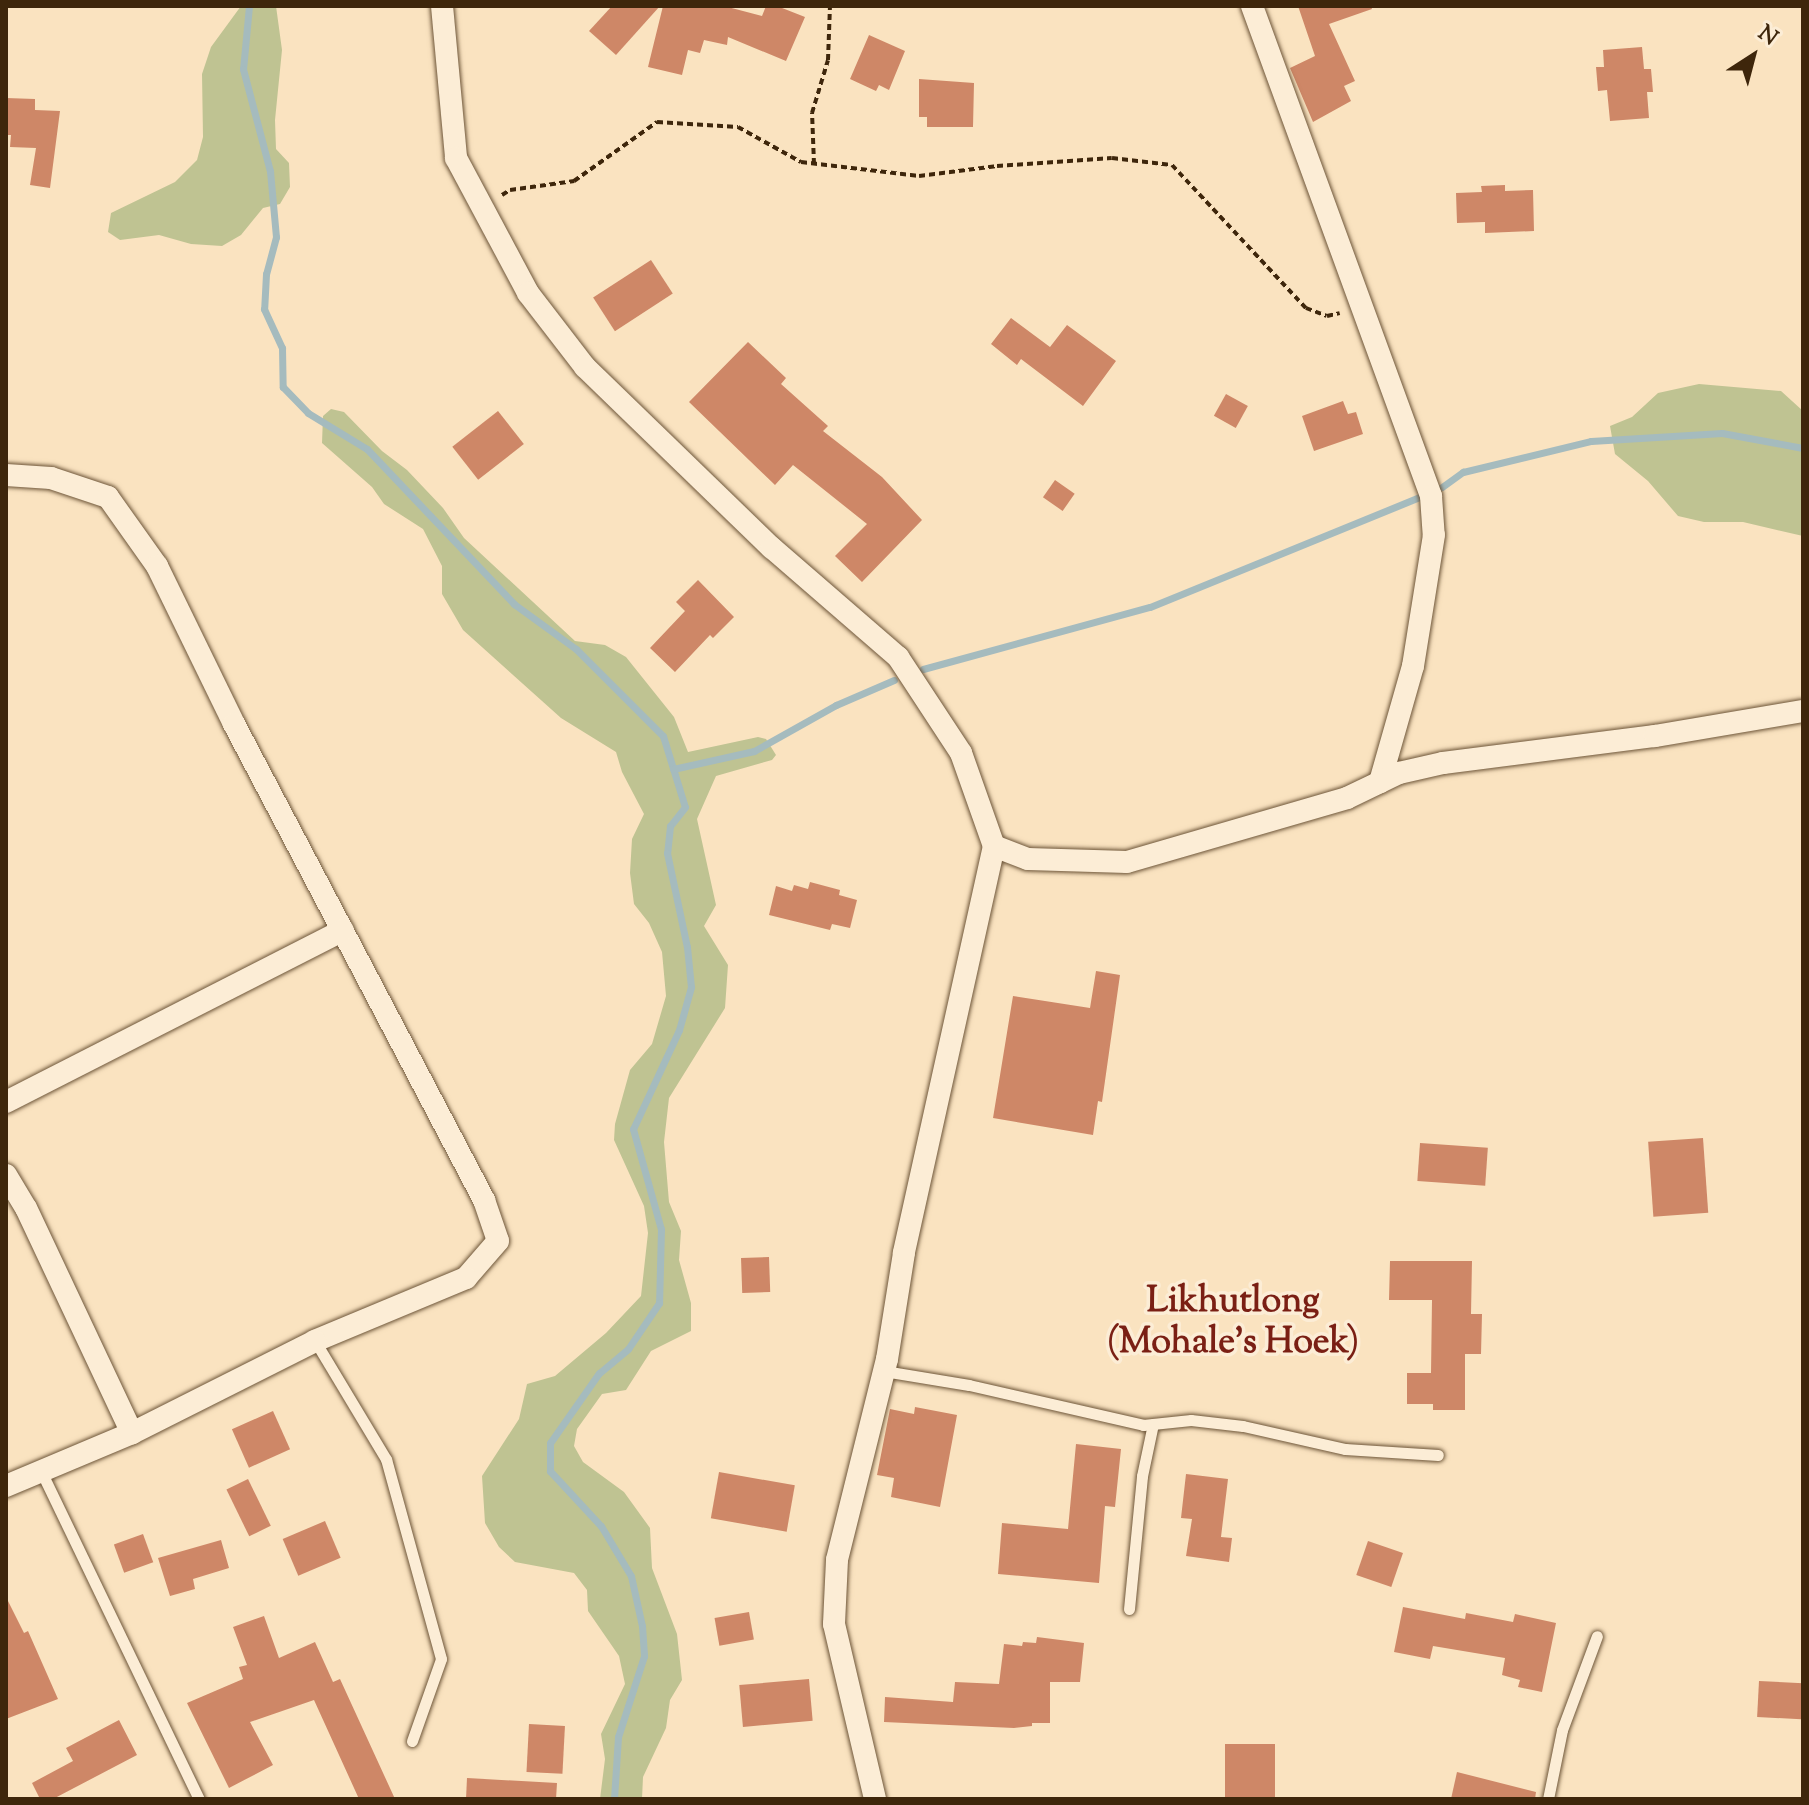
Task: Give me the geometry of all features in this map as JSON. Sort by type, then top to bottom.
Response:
[{"type":"street","points":[[442,6],[456,158],[528,293],[585,367],[772,548],[898,657],[961,753],[994,846],[904,1253],[884,1371],[837,1560],[834,1624],[875,1799]]},
{"type":"street","points":[[1252,6],[1431,496],[1434,535],[1413,666],[1380,782]]},
{"type":"street","points":[[6,475],[51,478],[108,497],[157,566],[234,724],[484,1200],[498,1241],[466,1278],[315,1341],[132,1433],[6,1486]]},
{"type":"street","points":[[994,846],[1028,859],[1127,862],[1347,798],[1399,773],[1443,763],[1655,736],[1803,711]]},
{"type":"street","points":[[6,1102],[343,930]]},
{"type":"street","points":[[6,1175],[26,1208],[132,1433]]},
{"type":"lane","points":[[315,1341],[386,1459],[441,1659],[412,1741]]},
{"type":"lane","points":[[884,1371],[969,1385],[1143,1425],[1204,1421],[1243,1426],[1345,1449],[1438,1455]]},
{"type":"lane","points":[[1129,1609],[1142,1476],[1153,1424]]},
{"type":"lane","points":[[41,1470],[199,1799]]},
{"type":"lane","points":[[1548,1799],[1562,1730],[1597,1636]]},
{"type":"path","points":[[814,164],[812,113],[828,60],[830,6]]},
{"type":"path","points":[[483,207],[510,190],[574,181],[657,122],[738,127],[801,162],[919,176],[997,166],[1112,158],[1172,165],[1306,308],[1327,316],[1361,307]]},
{"type":"green space","points":[[241,6],[276,6],[282,50],[275,120],[276,149],[289,163],[290,187],[280,204],[263,208],[241,235],[222,246],[191,244],[159,235],[120,240],[108,232],[111,213],[175,182],[197,160],[203,137],[202,74],[211,47]]},
{"type":"green space","points":[[1699,384],[1781,391],[1803,411],[1803,536],[1743,522],[1704,522],[1678,516],[1648,481],[1615,454],[1610,426],[1632,417],[1658,393]]},
{"type":"green space","points":[[331,409],[344,412],[382,451],[407,470],[443,508],[464,538],[575,641],[605,645],[626,657],[674,717],[688,752],[758,737],[766,739],[776,755],[772,760],[716,776],[697,819],[716,905],[704,926],[728,965],[725,1008],[669,1098],[664,1142],[669,1202],[681,1231],[679,1260],[691,1303],[691,1331],[651,1351],[626,1390],[602,1394],[577,1429],[574,1446],[583,1462],[624,1492],[650,1528],[652,1568],[677,1634],[682,1680],[670,1700],[666,1728],[643,1777],[642,1799],[600,1799],[605,1759],[601,1734],[625,1684],[619,1656],[588,1611],[587,1590],[574,1573],[515,1562],[499,1547],[485,1523],[482,1476],[519,1419],[527,1384],[555,1376],[606,1333],[641,1296],[648,1233],[644,1206],[614,1140],[615,1124],[630,1070],[652,1044],[666,996],[662,952],[649,923],[634,904],[630,873],[632,839],[644,814],[622,772],[616,752],[561,718],[463,630],[442,594],[442,566],[423,529],[384,504],[372,487],[322,443],[323,416]]},
{"type":"building","points":[[612,6],[660,6],[616,55],[589,31]]},
{"type":"building","points":[[663,6],[724,6],[762,16],[766,6],[777,6],[805,17],[786,61],[728,37],[727,45],[704,40],[700,53],[688,50],[682,75],[648,67]]},
{"type":"building","points":[[1298,6],[1371,6],[1372,9],[1329,24],[1355,81],[1344,86],[1351,101],[1313,122],[1290,68],[1315,56]]},
{"type":"building","points":[[869,35],[905,51],[889,90],[879,85],[876,91],[850,79]]},
{"type":"building","points":[[1642,47],[1644,69],[1651,69],[1653,92],[1647,92],[1649,118],[1610,121],[1607,90],[1598,91],[1596,67],[1604,67],[1603,50]]},
{"type":"building","points":[[919,79],[974,83],[973,127],[927,127],[927,117],[919,117]]},
{"type":"building","points":[[6,98],[35,99],[35,110],[60,111],[50,188],[30,185],[36,148],[10,147],[11,135],[6,135]]},
{"type":"building","points":[[1505,185],[1505,191],[1533,190],[1534,231],[1485,233],[1485,222],[1457,223],[1456,193],[1482,192],[1481,186]]},
{"type":"building","points":[[651,260],[673,294],[615,331],[593,298]]},
{"type":"building","points":[[1011,318],[1050,347],[1067,325],[1116,361],[1083,406],[1021,359],[1017,365],[991,344]]},
{"type":"building","points":[[748,342],[786,378],[781,384],[828,426],[823,431],[882,477],[922,520],[862,582],[835,556],[867,524],[793,465],[775,485],[689,402]]},
{"type":"building","points":[[1226,394],[1248,406],[1236,428],[1214,416]]},
{"type":"building","points":[[1343,401],[1348,414],[1356,412],[1363,434],[1314,451],[1302,416]]},
{"type":"building","points":[[498,411],[524,444],[478,480],[452,447]]},
{"type":"building","points":[[1055,480],[1075,494],[1063,511],[1043,497]]},
{"type":"building","points":[[698,580],[734,617],[713,638],[710,635],[675,672],[650,648],[685,611],[676,602]]},
{"type":"building","points":[[810,882],[840,890],[839,895],[857,900],[850,928],[832,924],[830,930],[769,915],[776,886],[792,891],[794,885],[808,889]]},
{"type":"building","points":[[1096,971],[1120,975],[1102,1102],[1098,1101],[1093,1135],[993,1118],[1013,996],[1090,1008]]},
{"type":"building","points":[[1703,1138],[1708,1213],[1653,1217],[1648,1142]]},
{"type":"building","points":[[1420,1143],[1488,1148],[1485,1186],[1417,1181]]},
{"type":"building","points":[[769,1257],[770,1292],[742,1293],[741,1258]]},
{"type":"building","points":[[1390,1261],[1472,1261],[1471,1314],[1482,1314],[1481,1354],[1465,1354],[1465,1410],[1433,1410],[1433,1404],[1407,1404],[1407,1373],[1431,1373],[1432,1300],[1389,1300]]},
{"type":"building","points":[[915,1407],[957,1415],[940,1507],[891,1497],[894,1478],[877,1475],[890,1409],[914,1414]]},
{"type":"building","points":[[273,1411],[290,1449],[249,1468],[232,1429]]},
{"type":"building","points":[[1076,1444],[1121,1449],[1115,1507],[1105,1506],[1099,1583],[998,1574],[1002,1523],[1068,1529]]},
{"type":"building","points":[[719,1472],[795,1485],[787,1532],[711,1518]]},
{"type":"building","points":[[1186,1474],[1228,1479],[1221,1537],[1232,1538],[1229,1562],[1186,1556],[1192,1519],[1181,1518]]},
{"type":"building","points":[[248,1479],[271,1526],[249,1536],[226,1490]]},
{"type":"building","points":[[325,1521],[341,1558],[298,1576],[283,1539]]},
{"type":"building","points":[[143,1534],[153,1562],[124,1573],[114,1545]]},
{"type":"building","points":[[221,1540],[229,1568],[193,1579],[195,1589],[170,1596],[158,1558]]},
{"type":"building","points":[[1368,1541],[1403,1553],[1391,1587],[1356,1575]]},
{"type":"building","points":[[6,1597],[24,1633],[28,1631],[58,1699],[6,1719]]},
{"type":"building","points":[[1403,1607],[1465,1619],[1466,1613],[1513,1622],[1515,1614],[1556,1623],[1542,1692],[1518,1687],[1520,1680],[1502,1675],[1505,1658],[1433,1646],[1430,1659],[1394,1652]]},
{"type":"building","points":[[749,1612],[754,1640],[719,1646],[715,1618]]},
{"type":"building","points":[[264,1616],[279,1658],[315,1642],[333,1682],[340,1679],[395,1799],[359,1799],[314,1700],[250,1722],[273,1765],[229,1788],[187,1703],[243,1679],[239,1667],[247,1665],[233,1627]]},
{"type":"building","points":[[1037,1637],[1084,1643],[1080,1682],[1050,1682],[1050,1723],[1032,1723],[1032,1726],[1014,1728],[884,1722],[885,1697],[953,1702],[955,1682],[999,1684],[1004,1644],[1022,1646],[1023,1642],[1036,1643]]},
{"type":"building","points":[[809,1679],[813,1721],[743,1727],[739,1685]]},
{"type":"building","points":[[1759,1681],[1803,1683],[1801,1719],[1757,1717]]},
{"type":"building","points":[[119,1720],[137,1755],[53,1799],[40,1799],[32,1783],[73,1761],[66,1748]]},
{"type":"building","points":[[529,1724],[565,1726],[562,1774],[526,1772]]},
{"type":"building","points":[[1225,1744],[1275,1744],[1275,1799],[1225,1799]]},
{"type":"building","points":[[1457,1772],[1536,1792],[1535,1799],[1451,1799]]},
{"type":"building","points":[[467,1778],[557,1783],[556,1799],[466,1799]]},
{"type":"waterway","points":[[249,6],[243,69],[270,171],[276,237],[266,274],[264,309],[282,348],[283,387],[308,413],[367,449],[514,604],[576,649],[663,736],[685,807],[670,826],[667,853],[687,947],[691,987],[679,1030],[633,1129],[661,1229],[659,1303],[628,1349],[599,1373],[550,1443],[550,1471],[601,1526],[631,1576],[642,1626],[644,1656],[618,1737],[614,1799]]},
{"type":"waterway","points":[[1442,487],[1463,472],[1591,441],[1722,433],[1803,448]]},
{"type":"waterway","points":[[923,669],[1150,607],[1419,497]]},
{"type":"waterway","points":[[673,769],[754,751],[836,705],[894,680]]},
{"type":"district","name":"Likhutlong (Mohale's Hoek)","points":[[1233,1322]]}]
